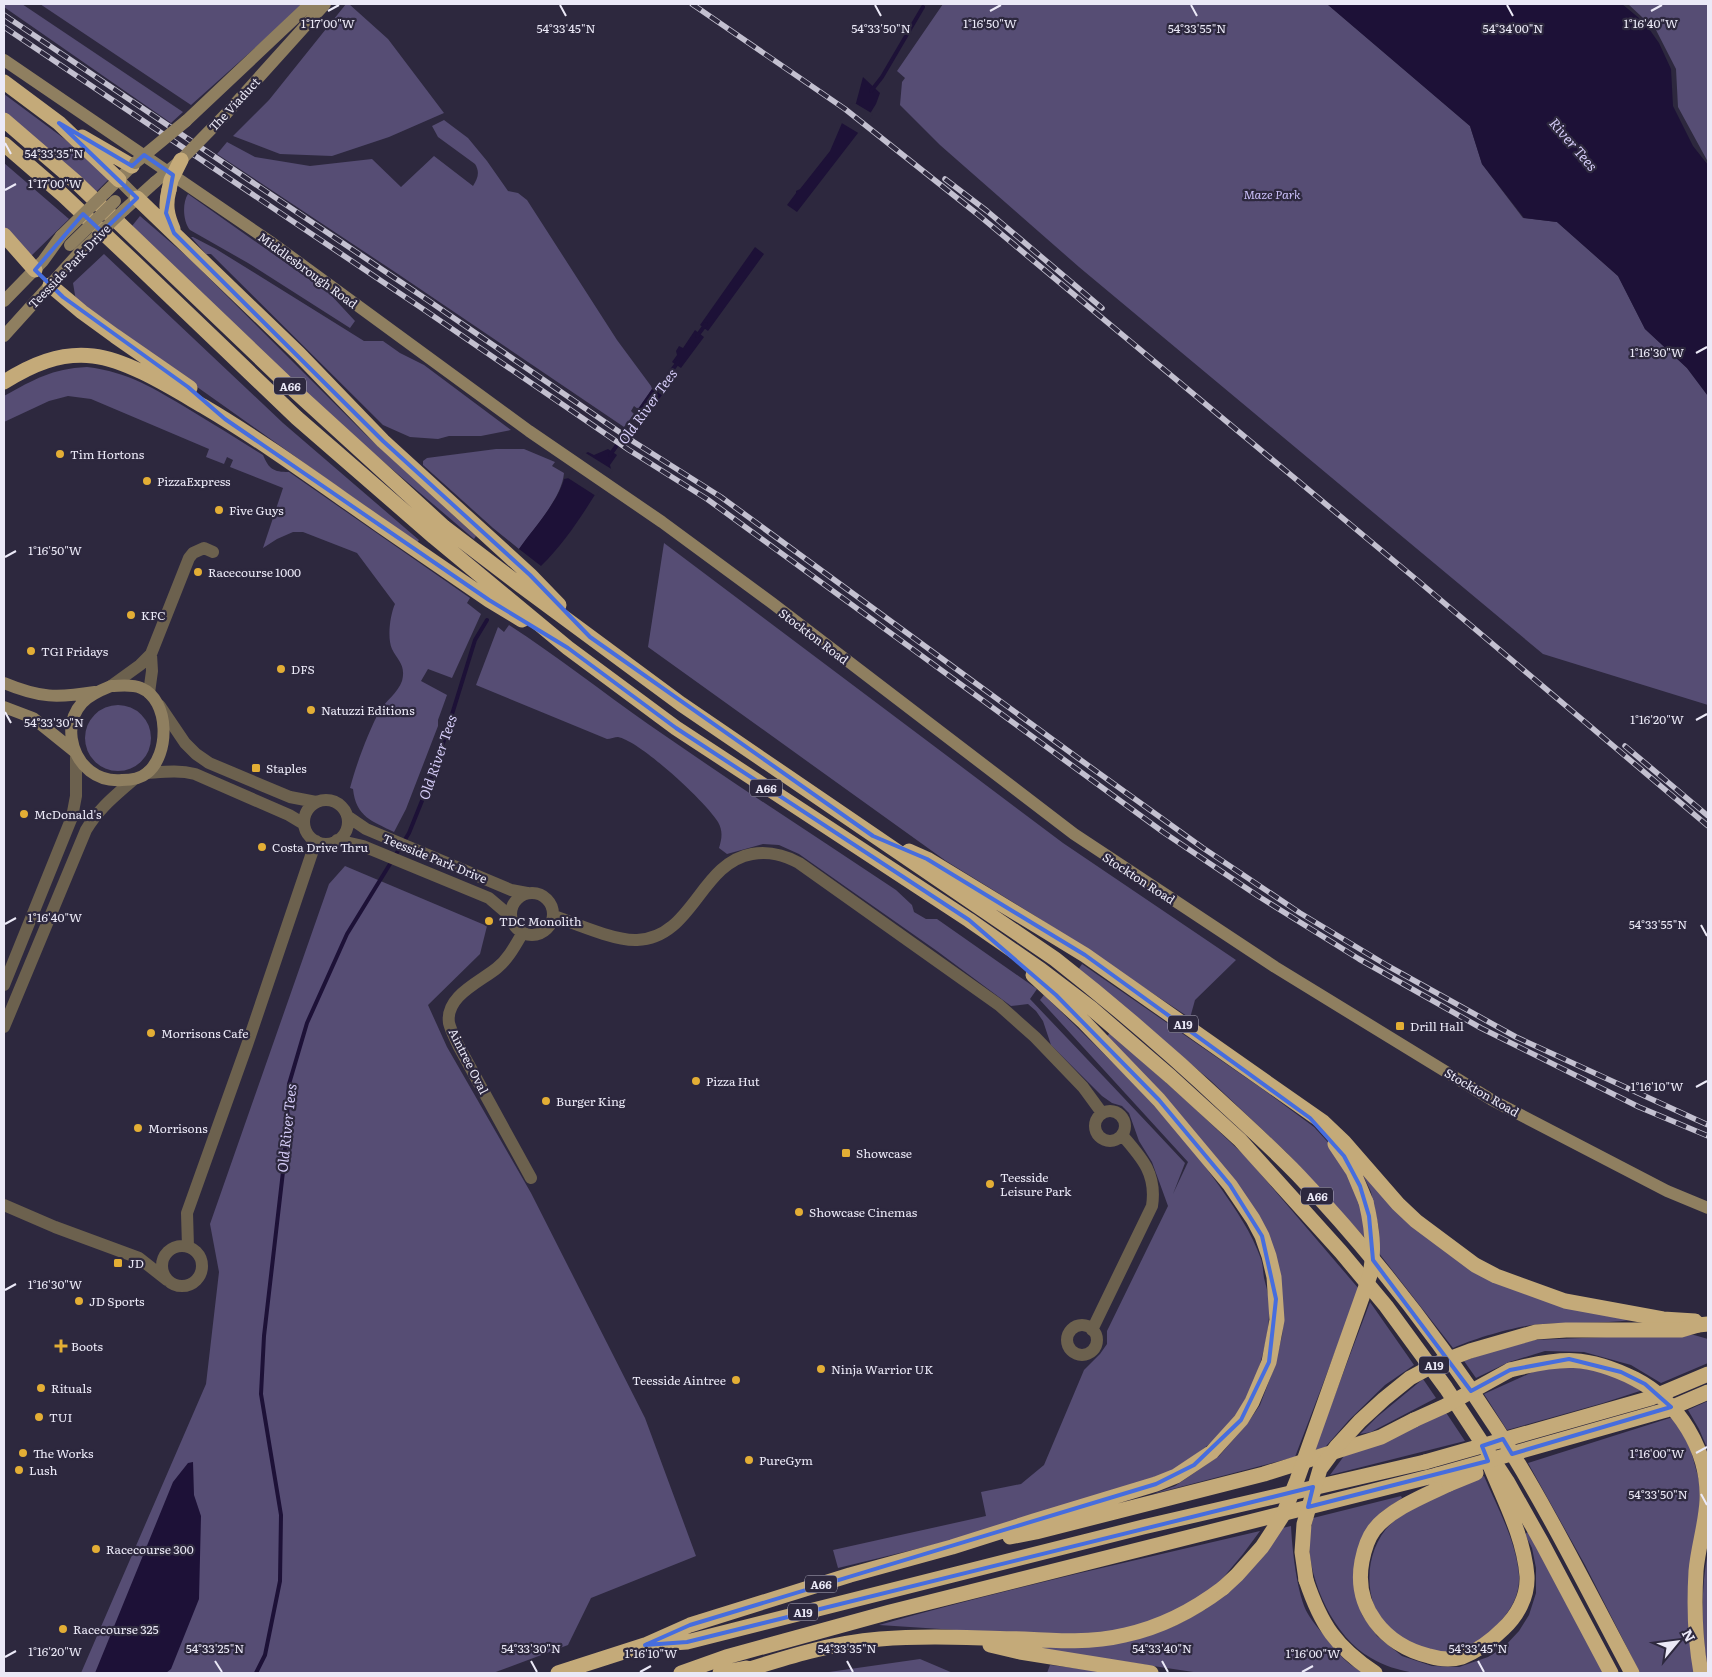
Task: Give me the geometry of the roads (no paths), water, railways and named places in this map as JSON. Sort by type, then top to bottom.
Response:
[{"type":"highway","points":[[4,82],[59,123],[118,180]]},
{"type":"highway","name":"A66","points":[[4,120],[76,182],[284,381],[444,527],[680,704],[1040,949],[1106,998],[1180,1064],[1298,1175],[1384,1274],[1465,1381],[1525,1474],[1632,1673]]},
{"type":"highway","points":[[59,123],[134,165]]},
{"type":"highway","name":"A66","points":[[4,144],[133,261],[297,418],[413,519],[568,648],[676,728],[969,920],[1041,970],[1092,1008],[1240,1140],[1342,1252],[1386,1306],[1475,1430],[1507,1481],[1542,1543],[1611,1673]]},
{"type":"highway","points":[[174,233],[166,213],[166,201],[171,180],[181,160]]},
{"type":"highway","name":"A66","points":[[137,198],[299,354],[383,441],[530,575],[590,637]]},
{"type":"highway","points":[[4,235],[39,266]]},
{"type":"highway","name":"A66","points":[[50,285],[82,312],[188,387],[225,419],[302,469],[489,600],[568,648]]},
{"type":"highway","points":[[4,382],[26,368],[48,360],[68,356],[92,356],[125,365],[176,390],[225,419]]},
{"type":"highway","name":"A19","points":[[873,836],[927,859],[1085,955],[1323,1122],[1344,1142],[1398,1204],[1416,1221],[1475,1265],[1496,1276],[1566,1301],[1663,1320],[1696,1321],[1703,1324]]},
{"type":"highway","name":"A66","points":[[645,1645],[690,1625],[850,1575],[952,1547],[1156,1484],[1176,1476],[1212,1452],[1241,1420],[1252,1402],[1269,1362],[1274,1342],[1276,1320],[1276,1298],[1269,1256],[1253,1219],[1230,1185],[1180,1123],[1116,1054],[1056,995],[969,920]]},
{"type":"highway","name":"A19","points":[[737,1673],[824,1646],[850,1642],[932,1636],[1090,1641],[1126,1635],[1144,1631],[1177,1617],[1209,1599],[1250,1562],[1273,1531],[1297,1480],[1370,1275],[1373,1261],[1373,1246],[1366,1202],[1353,1171],[1334,1142],[1281,1093]]},
{"type":"highway","name":"A19","points":[[1375,1673],[1341,1647],[1326,1627],[1314,1605],[1306,1580],[1302,1552],[1304,1524],[1320,1469],[1336,1446],[1360,1421],[1410,1378],[1438,1363],[1470,1351],[1536,1332],[1566,1330],[1681,1330],[1703,1324]]},
{"type":"highway","name":"A66","points":[[952,1547],[1036,1532],[1264,1474],[1381,1437],[1445,1406],[1510,1370],[1542,1362],[1569,1360],[1596,1363],[1621,1372],[1645,1384],[1666,1401],[1684,1422],[1696,1446],[1704,1472],[1707,1499],[1696,1569],[1695,1613],[1701,1673]]},
{"type":"highway","name":"A19","points":[[558,1673],[645,1645],[686,1642],[1143,1527],[1425,1462],[1651,1398],[1708,1374]]},
{"type":"highway","name":"A66","points":[[1475,1430],[1516,1532],[1523,1555],[1527,1577],[1524,1600],[1514,1619],[1481,1647],[1461,1657],[1441,1659],[1418,1654],[1398,1644],[1382,1630],[1369,1612],[1362,1592],[1360,1570],[1365,1549],[1374,1530],[1388,1517],[1443,1480],[1555,1442],[1666,1410],[1708,1392]]},
{"type":"highway","name":"A19","points":[[681,1673],[726,1657],[881,1614],[1443,1480]]},
{"type":"highway","name":"A19","points":[[957,1638],[1020,1652],[1151,1673]]},
{"type":"highway","name":"A19","points":[[720,1673],[765,1664]]},
{"type":"main road","name":"The Viaduct","points":[[118,180],[217,93],[310,4]]},
{"type":"main road","name":"The Viaduct","points":[[137,198],[181,160],[261,76],[325,4]]},
{"type":"main road","name":"Middlesbrough Road","points":[[4,60],[272,242],[529,431],[609,485]]},
{"type":"main road","points":[[70,245],[110,196],[118,180],[137,198]]},
{"type":"main road","points":[[110,196],[127,194],[137,198]]},
{"type":"main road","name":"Teesside Park Drive","points":[[4,301],[39,266],[124,210],[137,198]]},
{"type":"main road","name":"Teesside Park Drive","points":[[4,336],[50,285],[70,245]]},
{"type":"main road","points":[[39,266],[50,285]]},
{"type":"main road","name":"Stockton Road","points":[[609,485],[772,603],[1074,834],[1267,962],[1492,1100],[1667,1191],[1708,1208]]},
{"type":"main road","points":[[4,683],[41,696],[69,696],[97,692]]},
{"type":"main road","points":[[4,706],[33,718],[75,753],[89,770],[97,775],[117,781],[133,780],[147,774],[161,753],[164,731],[153,697],[140,688],[111,686],[97,692],[82,702],[75,712],[71,735],[75,753]]},
{"type":"street","points":[[111,686],[140,665],[151,654],[189,558],[198,550],[204,548],[213,552]]},
{"type":"street","points":[[151,654],[153,697],[185,744],[196,754],[209,763],[290,797],[316,802],[333,801],[342,807],[348,822],[345,832],[337,840],[327,843],[316,841],[308,834],[304,824],[306,814],[316,802]]},
{"type":"street","points":[[4,985],[72,817],[76,796],[75,753]]},
{"type":"street","points":[[147,774],[172,771],[195,774],[289,815],[304,824]]},
{"type":"street","points":[[4,1027],[86,830],[94,816],[104,805],[133,780]]},
{"type":"street","name":"Teesside Park Drive","points":[[347,816],[366,829],[435,859],[511,890],[527,893]]},
{"type":"street","name":"Teesside Park Drive","points":[[337,840],[363,846],[489,898],[510,916]]},
{"type":"street","points":[[188,1247],[187,1213],[247,1045],[316,841]]},
{"type":"street","points":[[554,916],[620,938],[646,939],[664,933],[678,921],[717,872],[732,861],[757,853],[778,854],[788,857],[800,863],[999,1005],[1035,1037],[1083,1087],[1102,1112]]},
{"type":"street","points":[[527,893],[542,895],[549,900],[554,916],[546,931],[539,935],[530,936],[522,934],[516,929],[510,916],[512,906],[518,898],[527,893]]},
{"type":"street","name":"Aintree Oval","points":[[522,934],[507,958],[455,1001],[449,1016],[452,1031],[531,1178]]},
{"type":"street","points":[[1112,1110],[1121,1115],[1125,1125],[1122,1134],[1114,1140],[1109,1141],[1100,1138],[1095,1130],[1096,1120],[1102,1112],[1112,1110]]},
{"type":"street","points":[[1092,1330],[1153,1201],[1153,1183],[1148,1168],[1122,1134]]},
{"type":"street","points":[[4,1205],[55,1227],[139,1258],[172,1284],[186,1287],[198,1280],[201,1274],[202,1261],[194,1250],[188,1247],[177,1247],[168,1252],[139,1258]]},
{"type":"street","points":[[167,1280],[162,1269],[164,1257],[168,1252]]},
{"type":"water","name":"River Tees","points":[[1327,4],[1622,4],[1645,23],[1659,43],[1671,69],[1673,106],[1693,146],[1708,165],[1708,396],[1687,368],[1645,329],[1618,276],[1557,222],[1524,218],[1482,164],[1470,126]]},
{"type":"water","points":[[863,77],[880,93],[876,104],[858,133],[797,212],[787,205],[796,191],[800,189],[830,151],[842,123],[856,103]]},
{"type":"water","points":[[755,247],[764,254],[708,331],[700,325]]},
{"type":"water","points":[[695,330],[704,337],[681,368],[672,362],[677,355],[676,351],[679,346],[683,348]]},
{"type":"water","points":[[652,389],[662,395],[647,415],[638,409]]},
{"type":"water","points":[[608,449],[617,455],[610,465],[611,469],[570,532],[541,566],[519,549],[551,506],[564,479],[569,478],[586,453],[594,455]]},
{"type":"water","points":[[193,1462],[194,1495],[201,1516],[199,1599],[171,1669],[166,1673],[95,1673],[173,1482],[188,1463]]},
{"type":"waterway","name":"Old River Tees","points":[[871,91],[882,77],[923,7]]},
{"type":"waterway","name":"Old River Tees","points":[[697,336],[706,324]]},
{"type":"waterway","name":"Old River Tees","points":[[654,395],[678,362]]},
{"type":"waterway","name":"Old River Tees","points":[[610,455],[630,427]]},
{"type":"waterway","name":"Old River Tees","points":[[256,1673],[265,1655],[280,1581],[281,1515],[261,1394],[264,1336],[284,1163],[289,1084],[307,1023],[347,934],[409,833],[436,766],[475,640],[487,620]]},
{"type":"railway","points":[[692,4],[845,109],[976,213],[1417,580],[1708,826]]},
{"type":"railway","points":[[4,15],[429,301],[634,442],[721,497],[1203,848],[1300,913],[1388,966],[1516,1037],[1708,1125]]},
{"type":"railway","points":[[4,27],[629,450],[707,499],[1163,832],[1258,896],[1359,959],[1481,1028],[1639,1107],[1708,1136]]},
{"type":"railway","points":[[945,179],[987,211],[1102,308]]},
{"type":"railway","points":[[1625,746],[1708,816]]},
{"type":"place","name":"Tim Hortons","points":[[60,454]]},
{"type":"place","name":"PizzaExpress","points":[[147,481]]},
{"type":"place","name":"Five Guys","points":[[219,510]]},
{"type":"place","name":"Racecourse 1000","points":[[198,572]]},
{"type":"place","name":"KFC","points":[[131,615]]},
{"type":"place","name":"TGI Fridays","points":[[31,651]]},
{"type":"place","name":"DFS","points":[[281,669]]},
{"type":"place","name":"Natuzzi Editions","points":[[311,710]]},
{"type":"place","name":"Staples","points":[[256,768]]},
{"type":"place","name":"McDonald's","points":[[24,814]]},
{"type":"place","name":"Costa Drive Thru","points":[[262,847]]},
{"type":"place","name":"TDC Monolith","points":[[489,921]]},
{"type":"place","name":"Drill Hall","points":[[1400,1026]]},
{"type":"place","name":"Morrisons Cafe","points":[[151,1033]]},
{"type":"place","name":"Pizza Hut","points":[[696,1081]]},
{"type":"place","name":"Burger King","points":[[546,1101]]},
{"type":"place","name":"Morrisons","points":[[138,1128]]},
{"type":"place","name":"Showcase","points":[[846,1153]]},
{"type":"place","name":"Teesside Leisure Park","points":[[990,1184]]},
{"type":"place","name":"Showcase Cinemas","points":[[799,1212]]},
{"type":"place","name":"JD","points":[[118,1263]]},
{"type":"place","name":"JD Sports","points":[[79,1301]]},
{"type":"place","name":"Boots","points":[[61,1346]]},
{"type":"place","name":"Ninja Warrior UK","points":[[821,1369]]},
{"type":"place","name":"Teesside Aintree","points":[[736,1380]]},
{"type":"place","name":"Rituals","points":[[41,1388]]},
{"type":"place","name":"TUI","points":[[39,1417]]},
{"type":"place","name":"The Works","points":[[23,1453]]},
{"type":"place","name":"PureGym","points":[[749,1460]]},
{"type":"place","name":"Lush","points":[[19,1470]]},
{"type":"place","name":"Racecourse 300","points":[[96,1549]]},
{"type":"place","name":"Racecourse 325","points":[[63,1629]]},
{"type":"park label","name":"Maze Park","points":[[1272,194]]}]
